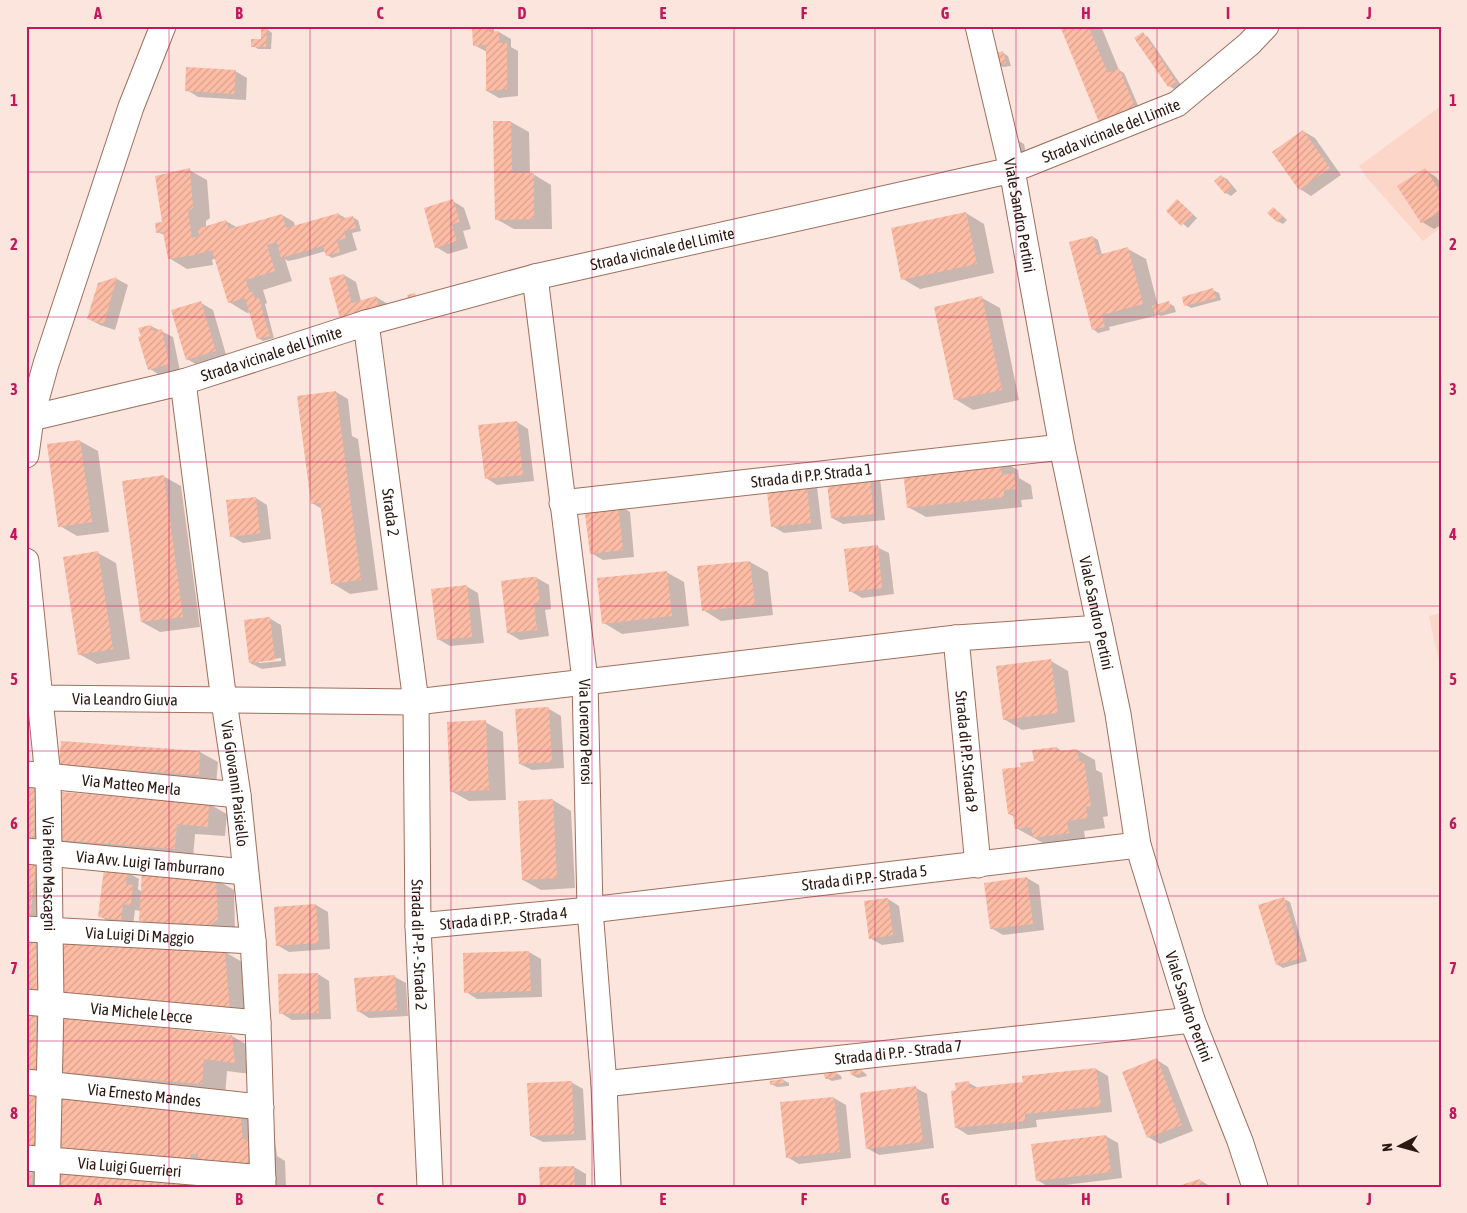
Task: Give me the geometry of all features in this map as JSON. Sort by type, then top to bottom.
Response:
[{"type":"street","points":[[26,455],[31,418],[46,364],[131,107],[163,26]]},
{"type":"street","name":"Viale Sandro Pertini","points":[[978,26],[1012,170],[1062,447],[1118,714],[1138,845],[1192,1020],[1240,1141],[1255,1187]]},
{"type":"street","name":"Strada vicinale del Limite","points":[[31,418],[183,382],[366,323],[535,278],[1012,170],[1177,104],[1249,44],[1266,26]]},
{"type":"street","name":"Via Lorenzo Perosi","points":[[535,278],[585,680],[590,910],[604,1084],[608,1187]]},
{"type":"street","name":"Strada 2","points":[[366,323],[416,702]]},
{"type":"street","name":"Via Giovanni Paisiello","points":[[183,382],[238,795],[253,941],[258,1023],[263,1182]]},
{"type":"street","name":"Strada di P.P. Strada 1","points":[[562,503],[1062,447]]},
{"type":"street","name":"Via Pietro Mascagni","points":[[26,561],[37,775],[38,930],[51,1004],[38,1083],[37,1159],[47,1187]]},
{"type":"street","name":"Via Leandro Giuva","points":[[33,697],[224,701],[416,702],[585,680],[956,638],[1100,628]]},
{"type":"street","name":"Strada di P.P. Strada 9","points":[[956,638],[978,865]]},
{"type":"street","name":"Strada di P-P. - Strada 2","points":[[416,702],[418,926],[430,1187]]},
{"type":"street","name":"Via Matteo Merla","points":[[37,775],[238,795]]},
{"type":"street","name":"Strada di P.P.- Strada 5","points":[[590,910],[1138,845]]},
{"type":"street","name":"Via Avv. Luigi Tamburrano","points":[[38,852],[246,872]]},
{"type":"street","name":"Strada di P.P. - Strada 4","points":[[418,926],[590,910]]},
{"type":"street","name":"Via Luigi Di Maggio","points":[[38,930],[253,941]]},
{"type":"street","name":"Via Michele Lecce","points":[[26,1002],[258,1023]]},
{"type":"street","name":"Strada di P.P. - Strada 7","points":[[604,1084],[1192,1020]]},
{"type":"street","name":"Via Ernesto Mandes","points":[[38,1083],[261,1108]]},
{"type":"street","name":"Via Luigi Guerrieri","points":[[37,1159],[263,1182]]},
{"type":"shaded area","points":[[1441,106],[1441,227],[1423,241],[1368,179],[1359,166]]},
{"type":"shaded area","points":[[1441,613],[1441,670],[1429,616]]},
{"type":"building","points":[[472,26],[488,26],[489,32],[499,31],[499,43],[507,43],[507,89],[486,91],[486,45],[473,46]]},
{"type":"building","points":[[1060,26],[1088,26],[1108,73],[1119,68],[1135,107],[1099,122]]},
{"type":"building","points":[[261,28],[267,28],[266,47],[251,47],[251,39],[261,39]]},
{"type":"building","points":[[1143,32],[1176,82],[1168,87],[1134,38]]},
{"type":"building","points":[[1003,51],[1006,63],[997,64],[995,53]]},
{"type":"building","points":[[186,67],[236,70],[234,94],[185,91]]},
{"type":"building","points":[[493,121],[511,121],[512,173],[534,173],[534,219],[495,220]]},
{"type":"building","points":[[1303,130],[1330,168],[1299,190],[1272,152]]},
{"type":"building","points":[[190,168],[193,208],[188,211],[192,238],[200,236],[197,229],[226,220],[229,229],[282,214],[286,228],[339,213],[340,219],[353,216],[356,228],[344,231],[346,238],[337,241],[340,252],[326,256],[323,245],[281,258],[277,242],[267,245],[275,271],[246,280],[250,293],[252,291],[255,299],[259,298],[270,336],[257,339],[245,298],[228,303],[212,250],[168,259],[163,232],[156,233],[155,223],[162,222],[155,176]]},
{"type":"building","points":[[1425,168],[1441,193],[1441,211],[1421,223],[1397,186]]},
{"type":"building","points":[[1221,175],[1232,187],[1225,194],[1214,181]]},
{"type":"building","points":[[453,199],[460,222],[452,224],[457,241],[435,248],[424,208]]},
{"type":"building","points":[[1177,199],[1193,214],[1181,226],[1166,211]]},
{"type":"building","points":[[1273,207],[1283,216],[1277,222],[1267,213]]},
{"type":"building","points":[[966,212],[977,264],[901,280],[891,228]]},
{"type":"building","points":[[1093,236],[1098,255],[1128,247],[1143,304],[1102,315],[1105,327],[1092,330],[1069,242]]},
{"type":"building","points":[[344,274],[352,303],[376,296],[381,311],[341,322],[329,278]]},
{"type":"building","points":[[117,277],[104,324],[87,319],[98,283]]},
{"type":"building","points":[[1213,288],[1216,298],[1184,306],[1182,297]]},
{"type":"building","points":[[415,293],[418,302],[410,304],[407,295]]},
{"type":"building","points":[[982,296],[1002,390],[954,400],[934,307]]},
{"type":"building","points":[[201,301],[216,351],[186,360],[171,310]]},
{"type":"building","points":[[1169,301],[1171,309],[1155,314],[1152,306]]},
{"type":"building","points":[[151,325],[153,331],[162,329],[169,364],[148,370],[138,337],[141,336],[138,328]]},
{"type":"building","points":[[336,391],[361,580],[331,584],[320,503],[311,504],[297,396]]},
{"type":"building","points":[[517,421],[523,475],[485,479],[478,425]]},
{"type":"building","points":[[80,440],[92,522],[58,527],[47,444]]},
{"type":"building","points":[[1000,459],[1002,475],[1014,473],[1016,489],[1004,490],[1004,497],[907,508],[903,470]]},
{"type":"building","points":[[869,470],[874,514],[831,518],[826,475]]},
{"type":"building","points":[[164,475],[183,617],[141,622],[122,481]]},
{"type":"building","points":[[806,479],[811,523],[771,527],[766,483]]},
{"type":"building","points":[[256,497],[260,533],[230,537],[226,500]]},
{"type":"building","points":[[618,504],[623,550],[590,554],[585,514],[592,513],[591,507]]},
{"type":"building","points":[[878,545],[882,588],[849,592],[844,549]]},
{"type":"building","points":[[98,551],[113,649],[78,655],[63,557]]},
{"type":"building","points":[[750,561],[755,605],[702,611],[697,566]]},
{"type":"building","points":[[667,571],[672,616],[602,624],[597,578]]},
{"type":"building","points":[[537,577],[540,603],[534,603],[537,630],[507,633],[501,581]]},
{"type":"building","points":[[467,585],[472,637],[437,640],[431,589]]},
{"type":"building","points":[[270,617],[275,660],[249,663],[244,620]]},
{"type":"building","points":[[1051,659],[1058,713],[1003,720],[996,666]]},
{"type":"building","points":[[549,707],[552,762],[519,764],[515,709]]},
{"type":"building","points":[[486,720],[489,790],[450,792],[447,722]]},
{"type":"building","points":[[61,741],[200,751],[199,775],[59,765]]},
{"type":"building","points":[[1057,747],[1058,751],[1077,749],[1079,762],[1084,761],[1091,806],[1086,807],[1088,818],[1067,821],[1069,833],[1033,838],[1031,827],[1015,829],[1013,814],[1008,814],[1002,769],[1021,767],[1020,763],[1034,761],[1032,750]]},
{"type":"building","points":[[26,786],[35,787],[34,838],[26,837]]},
{"type":"building","points":[[61,792],[209,803],[208,827],[177,824],[175,849],[58,840]]},
{"type":"building","points":[[553,799],[557,878],[522,880],[518,801]]},
{"type":"building","points":[[26,862],[36,863],[31,913],[26,913]]},
{"type":"building","points":[[104,869],[128,871],[126,884],[133,885],[131,905],[123,904],[121,920],[98,917]]},
{"type":"building","points":[[142,872],[216,879],[218,919],[207,928],[186,925],[187,923],[182,922],[181,924],[139,921]]},
{"type":"building","points":[[1027,877],[1033,924],[990,929],[984,883]]},
{"type":"building","points":[[1284,897],[1302,958],[1276,965],[1258,905]]},
{"type":"building","points":[[888,898],[893,935],[869,939],[864,901]]},
{"type":"building","points":[[316,904],[319,943],[276,946],[274,907]]},
{"type":"building","points":[[26,935],[36,936],[37,991],[26,990]]},
{"type":"building","points":[[61,939],[225,951],[230,1011],[61,993]]},
{"type":"building","points":[[529,951],[531,991],[464,993],[463,953]]},
{"type":"building","points":[[318,973],[319,1013],[279,1014],[278,974]]},
{"type":"building","points":[[395,975],[397,1010],[357,1012],[354,978]]},
{"type":"building","points":[[26,1014],[36,1015],[37,1070],[26,1069]]},
{"type":"building","points":[[62,1017],[232,1035],[235,1063],[204,1059],[202,1084],[61,1072]]},
{"type":"building","points":[[1157,1058],[1182,1125],[1147,1138],[1122,1072]]},
{"type":"building","points":[[1096,1068],[1101,1106],[1025,1114],[1025,1121],[955,1128],[951,1091],[956,1090],[955,1083],[969,1081],[970,1088],[1023,1082],[1022,1076]]},
{"type":"building","points":[[861,1069],[862,1074],[851,1075],[850,1071]]},
{"type":"building","points":[[836,1072],[837,1077],[825,1079],[824,1074]]},
{"type":"building","points":[[783,1079],[784,1083],[770,1085],[770,1081]]},
{"type":"building","points":[[572,1081],[574,1134],[530,1136],[527,1083]]},
{"type":"building","points":[[916,1086],[923,1142],[866,1149],[860,1093]]},
{"type":"building","points":[[26,1092],[37,1093],[37,1146],[26,1145]]},
{"type":"building","points":[[60,1096],[240,1112],[243,1139],[251,1140],[253,1169],[198,1164],[198,1154],[191,1154],[190,1161],[62,1150]]},
{"type":"building","points":[[834,1097],[840,1152],[786,1158],[780,1102]]},
{"type":"building","points":[[1106,1135],[1111,1172],[1036,1181],[1031,1144]]},
{"type":"building","points":[[574,1166],[575,1187],[540,1187],[539,1167]]},
{"type":"building","points":[[26,1169],[32,1170],[31,1187],[26,1187]]},
{"type":"building","points":[[60,1173],[191,1185],[191,1187],[60,1187]]},
{"type":"building","points":[[1200,1179],[1203,1187],[1178,1187],[1178,1186]]}]
